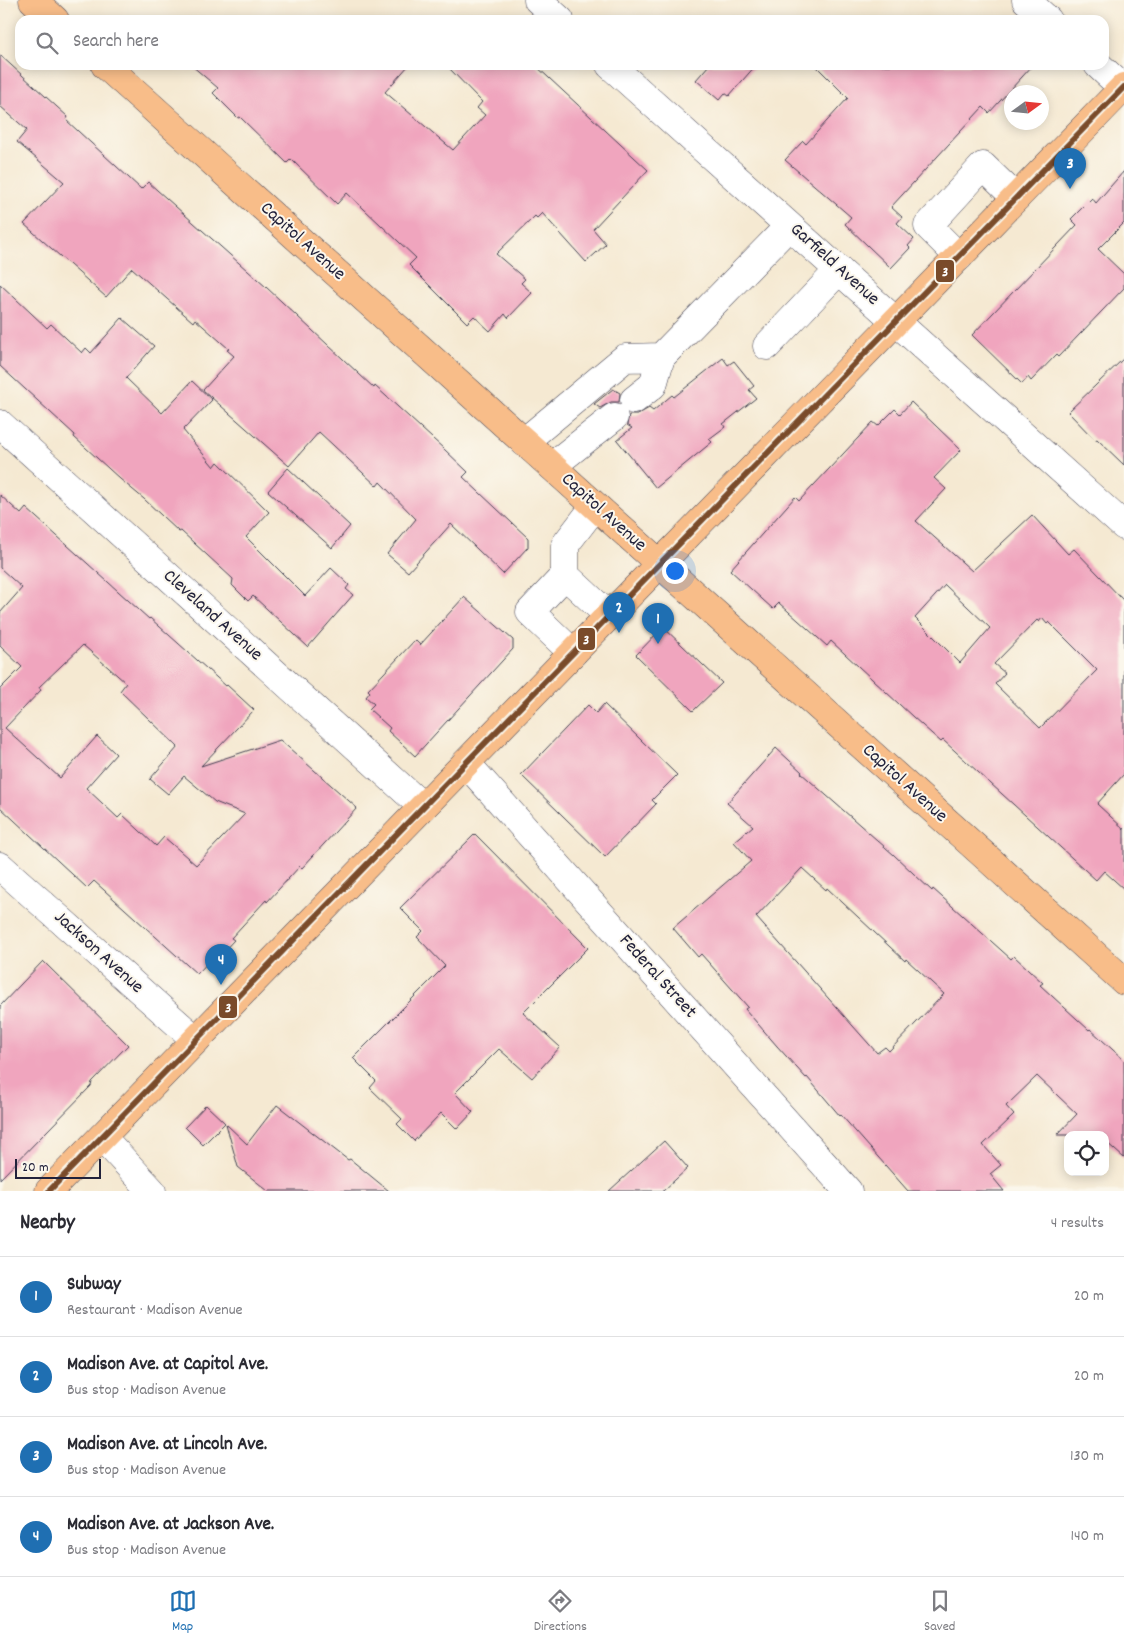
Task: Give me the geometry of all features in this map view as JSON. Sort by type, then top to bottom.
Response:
[{"type":"main road","points":[[32,0],[49,15]]},
{"type":"main road","name":"Capitol Avenue","points":[[111,70],[1124,981]]},
{"type":"main road","points":[[49,1191],[1124,88]]},
{"type":"street","points":[[538,0],[554,15]]},
{"type":"street","points":[[1026,0],[1042,15]]},
{"type":"street","name":"Garfield Avenue","points":[[616,70],[1124,526]]},
{"type":"street","points":[[1104,70],[1124,88]]},
{"type":"street","points":[[959,257],[928,226],[983,166],[1016,198]]},
{"type":"street","points":[[552,466],[653,384],[661,357],[789,226]]},
{"type":"street","points":[[767,346],[839,270]]},
{"type":"street","points":[[524,442],[625,358],[661,357]]},
{"type":"street","name":"Cleveland Avenue","points":[[0,424],[423,807]]},
{"type":"street","points":[[573,653],[530,612],[565,574],[565,545],[595,506]]},
{"type":"street","points":[[565,574],[609,616]]},
{"type":"street","name":"Federal Street","points":[[466,763],[848,1191]]},
{"type":"street","name":"Jackson Avenue","points":[[0,866],[196,1040]]},
{"type":"street","points":[[102,1137],[152,1191]]},
{"type":"building","points":[[0,55],[68,117],[66,120],[141,189],[148,182],[266,287],[374,388],[375,386],[444,449],[468,472],[463,477],[528,538],[528,547],[503,574],[451,524],[408,572],[387,554],[416,519],[380,482],[377,486],[319,432],[289,466],[203,390],[234,356],[227,350],[229,349],[195,319],[193,322],[132,268],[106,297],[24,224],[64,182],[17,142],[27,130],[0,106]]},
{"type":"building","points":[[197,70],[405,70],[385,92],[453,150],[485,115],[477,108],[482,102],[451,70],[540,70],[648,170],[593,229],[606,244],[586,262],[542,213],[537,218],[535,216],[496,254],[525,279],[521,283],[532,293],[508,318],[505,314],[490,331],[474,316],[467,323],[409,265],[416,258],[347,193],[337,204],[291,159],[287,163],[213,93],[218,88]]},
{"type":"building","points":[[705,70],[752,70],[729,96],[725,93],[719,100],[696,80]]},
{"type":"building","points":[[820,70],[1028,70],[1015,85],[1004,85],[1004,97],[989,113],[983,107],[891,207],[902,217],[897,223],[914,239],[908,246],[910,248],[891,268],[845,224],[851,217],[785,160],[803,141],[806,144],[848,98]]},
{"type":"building","points":[[1124,171],[1124,223],[1098,249],[1124,274],[1124,288],[1058,357],[1056,355],[1031,381],[1028,377],[1022,384],[972,335],[1077,225],[1071,219],[1092,198],[1096,203]]},
{"type":"building","points":[[0,284],[47,328],[51,324],[82,353],[86,348],[91,353],[122,318],[154,346],[126,378],[162,413],[192,381],[212,400],[183,430],[214,467],[218,462],[269,512],[246,537],[305,596],[331,568],[349,585],[346,589],[353,595],[308,647],[253,596],[248,601],[232,585],[233,579],[74,437],[75,435],[0,366]]},
{"type":"building","points":[[723,358],[728,365],[734,361],[754,386],[749,390],[756,398],[723,424],[725,427],[709,439],[712,442],[656,488],[617,440],[632,428],[627,425],[629,415],[637,415],[649,408],[653,411],[672,395],[674,397]]},
{"type":"building","points":[[1124,358],[1124,465],[1097,439],[1095,440],[1068,412]]},
{"type":"building","points":[[613,389],[620,393],[619,402],[611,402],[600,408],[594,404]]},
{"type":"building","points":[[911,402],[961,450],[934,478],[946,489],[916,521],[972,571],[1032,515],[1068,554],[1074,549],[1124,601],[1124,774],[1097,804],[1124,829],[1124,889],[1104,871],[1096,880],[943,740],[941,742],[913,717],[831,641],[827,646],[779,603],[773,609],[730,570],[795,497],[799,501],[873,422],[878,426],[895,409],[900,414]],"holes":[[[945,585],[990,628],[960,663],[915,618]],[[1042,618],[1047,624],[1049,622],[1097,670],[1040,728],[995,684],[1005,673],[994,664],[1037,620],[1039,622]]]},
{"type":"building","points":[[288,468],[350,526],[332,548],[268,491]]},
{"type":"building","points":[[0,495],[21,514],[26,508],[149,619],[254,710],[201,766],[280,740],[357,808],[302,868],[300,866],[267,902],[266,900],[231,938],[234,940],[219,956],[216,954],[197,974],[94,881],[87,888],[0,807],[0,689],[22,667],[0,646],[0,613],[22,588],[0,568]],"holes":[[[83,645],[126,683],[120,691],[178,747],[150,779],[168,794],[184,776],[215,802],[245,814],[196,865],[164,837],[156,846],[122,814],[118,818],[86,788],[116,754],[97,736],[60,778],[5,728],[41,690],[39,687]]]},
{"type":"building","points":[[464,597],[513,640],[513,649],[415,756],[388,731],[390,728],[369,709],[374,704],[366,697],[370,692],[368,690],[415,640],[420,645]]},
{"type":"building","points":[[663,627],[722,683],[693,711],[636,655]]},
{"type":"building","points":[[604,704],[677,775],[652,800],[656,804],[605,857],[521,775],[588,705],[596,713]]},
{"type":"building","points":[[776,748],[801,773],[932,891],[933,889],[1011,959],[1014,956],[1043,983],[1040,985],[1124,1060],[1124,1158],[1109,1145],[1109,1131],[1064,1131],[1064,1135],[1057,1135],[1077,1114],[1037,1076],[1006,1106],[1014,1115],[983,1145],[1001,1165],[990,1174],[1004,1191],[908,1191],[777,1046],[745,1009],[748,1007],[701,954],[698,957],[673,928],[751,861],[734,842],[753,826],[727,803]],"holes":[[[802,868],[826,890],[827,888],[905,961],[906,959],[944,994],[889,1051],[885,1047],[877,1053],[756,917]]]},
{"type":"building","points":[[475,834],[588,948],[523,1013],[560,1047],[532,1078],[499,1049],[455,1093],[473,1112],[457,1129],[441,1113],[414,1141],[397,1124],[402,1119],[370,1088],[376,1081],[353,1058],[445,966],[417,937],[423,931],[400,908]]},
{"type":"building","points":[[43,961],[128,1045],[92,1082],[91,1086],[0,1179],[0,1006]]},
{"type":"building","points":[[206,1105],[225,1123],[203,1145],[185,1127]]},
{"type":"building","points":[[277,1105],[348,1160],[350,1159],[389,1191],[268,1191],[238,1167],[226,1124],[247,1144]]},
{"type":"building","points":[[664,1141],[688,1168],[663,1191],[609,1191]]},
{"type":"transit line","name":"3","points":[[49,1191],[1124,87]]},
{"type":"place","name":"Madison Ave. at Lincoln Ave.","points":[[1070,189]]},
{"type":"place","name":"Madison Ave. at Capitol Ave.","points":[[619,633]]},
{"type":"place","name":"Subway","points":[[658,644]]},
{"type":"place","name":"Madison Ave. at Jackson Ave.","points":[[221,985]]}]
